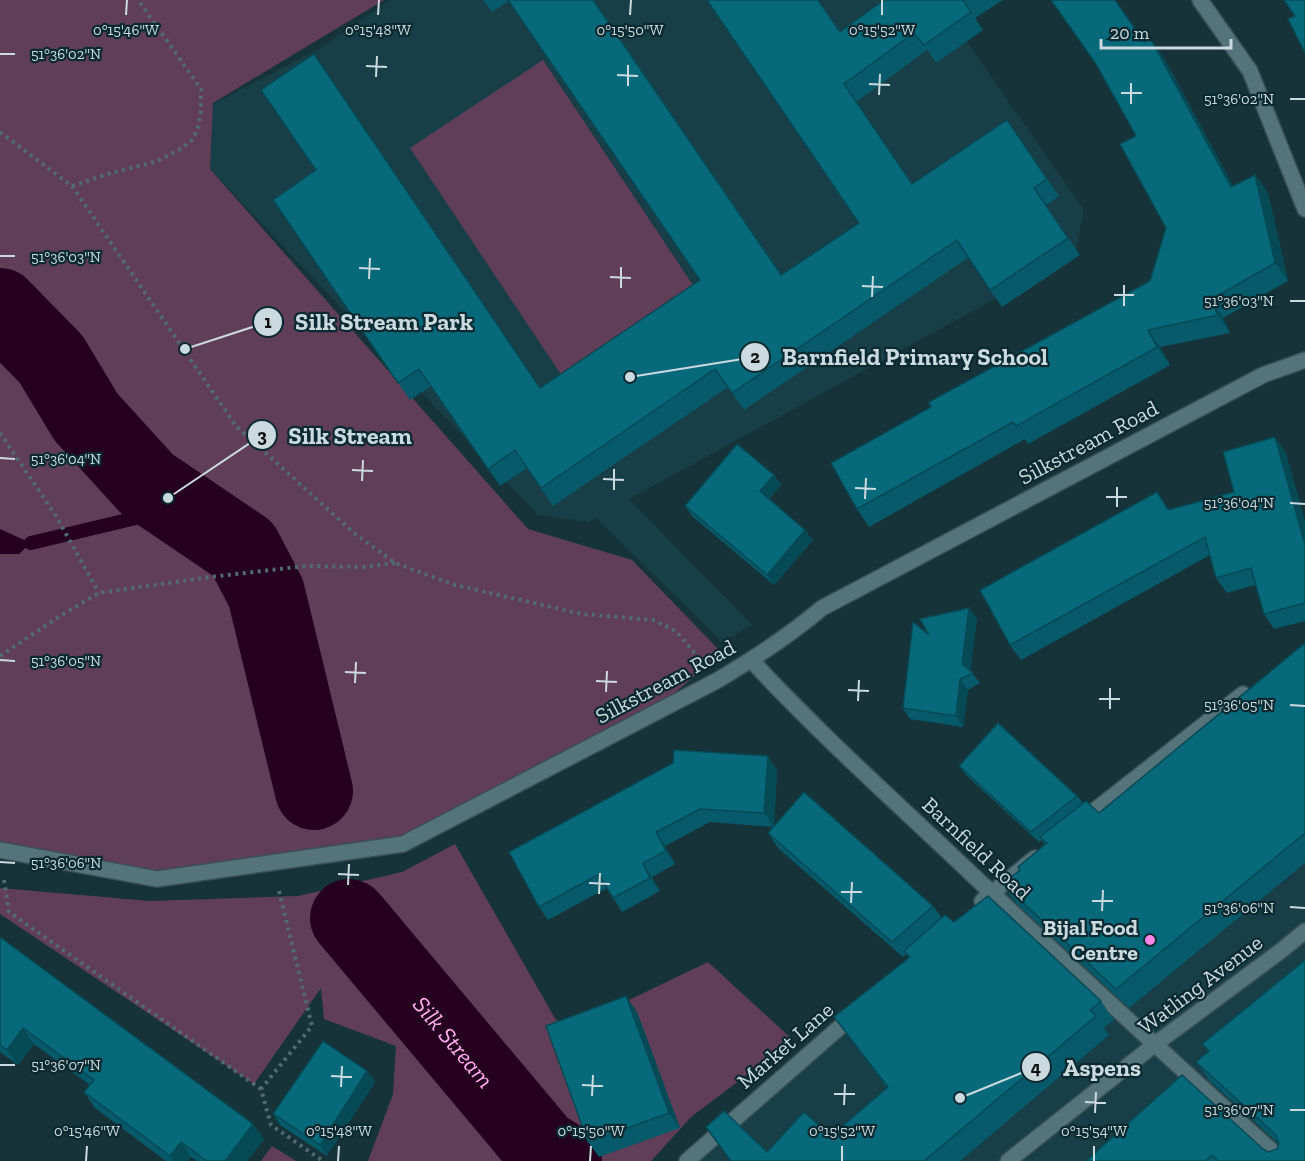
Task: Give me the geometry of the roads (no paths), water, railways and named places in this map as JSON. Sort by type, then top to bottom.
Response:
[{"type":"street","points":[[1200,0],[1250,71],[1305,209]]},
{"type":"street","name":"Silkstream Road","points":[[0,850],[157,879],[403,844],[718,680],[751,660],[832,603],[1263,375],[1305,360]]},
{"type":"street","name":"Barnfield Road","points":[[751,660],[787,699],[991,892],[1154,1045],[1283,1161]]},
{"type":"street","points":[[1065,834],[1259,682]]},
{"type":"street","points":[[974,907],[1047,849]]},
{"type":"street","name":"Watling Avenue","points":[[1008,1161],[1154,1045],[1305,931]]},
{"type":"street","name":"Market Lane","points":[[687,1161],[864,1006]]},
{"type":"waterway","name":"Silk Stream","points":[[0,307],[51,359],[86,417],[147,484],[243,549],[266,593],[314,791]]},
{"type":"waterway","points":[[31,543],[140,517],[168,498]]},
{"type":"waterway","name":"Silk Stream","points":[[349,918],[542,1148],[563,1161]]},
{"type":"place","name":"Silk Stream Park","points":[[185,349]]},
{"type":"place","name":"Barnfield Primary School","points":[[630,377]]},
{"type":"place","name":"Silk Stream","points":[[168,498]]},
{"type":"place","name":"Bijal Food Centre","points":[[1150,940]]},
{"type":"place","name":"Aspens","points":[[960,1098]]}]
